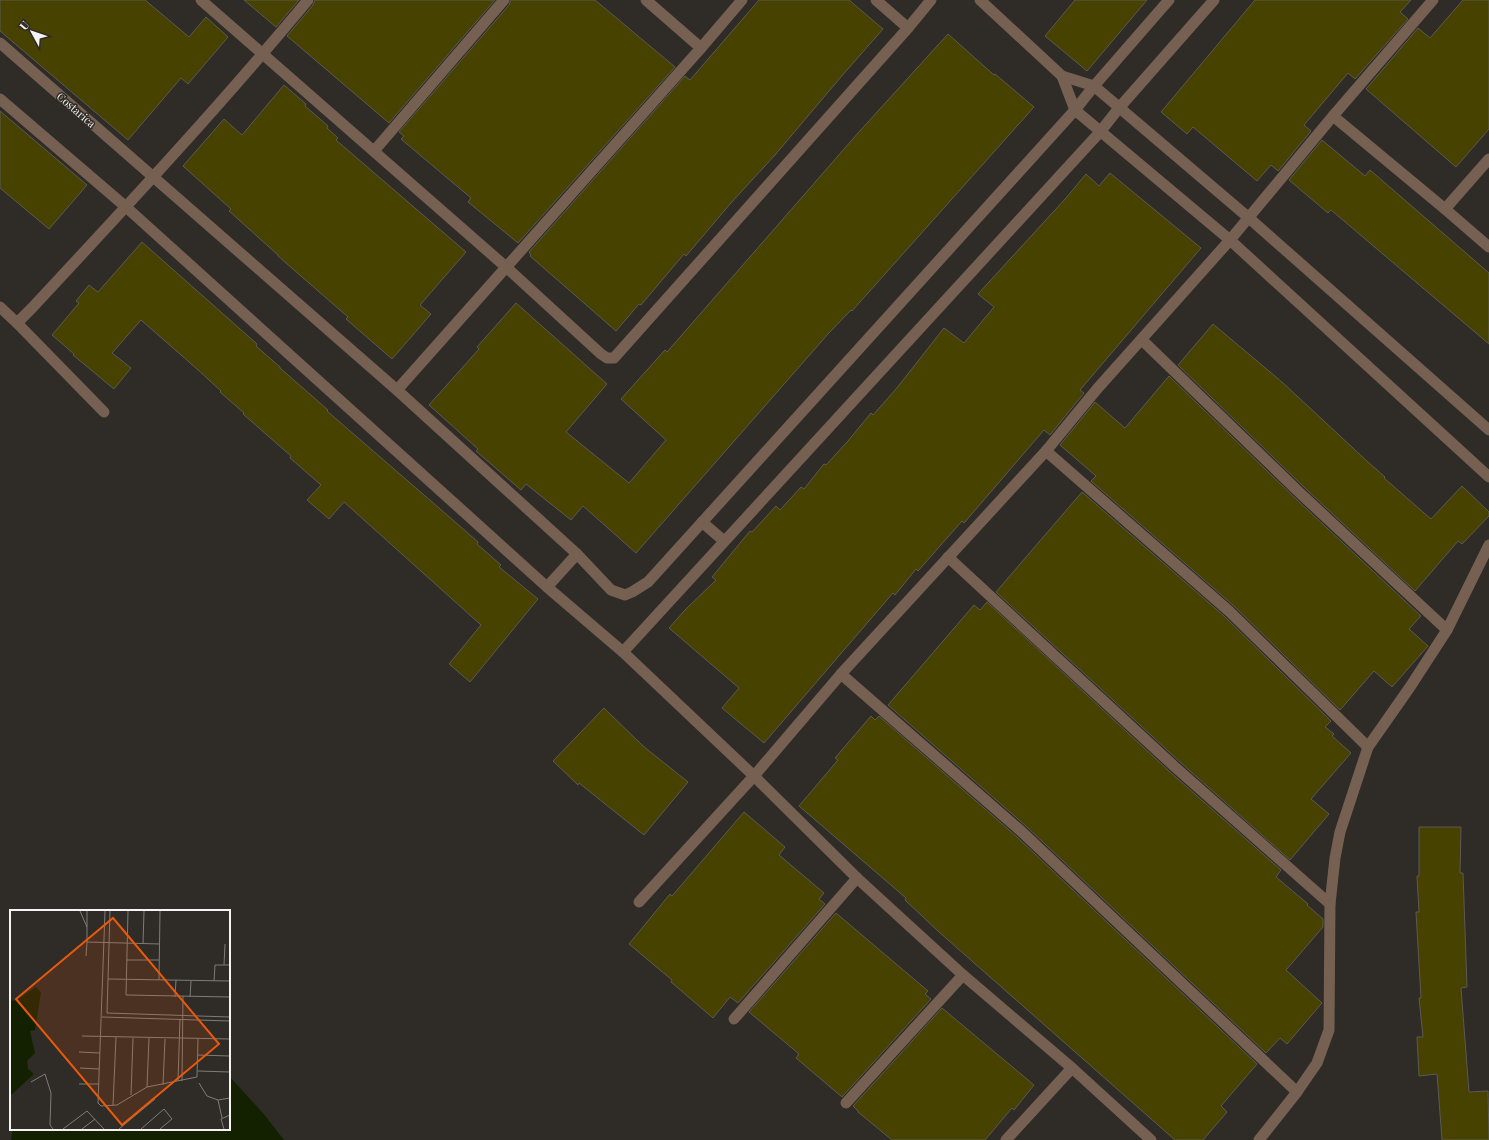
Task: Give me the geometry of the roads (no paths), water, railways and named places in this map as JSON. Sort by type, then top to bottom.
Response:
[{"type":"street","points":[[201,0],[506,267],[600,354],[607,358],[614,358],[908,28],[931,0]]},
{"type":"street","points":[[17,323],[126,207],[308,0]]},
{"type":"street","points":[[374,151],[504,0]]},
{"type":"street","points":[[646,0],[701,48]]},
{"type":"street","points":[[397,390],[742,0]]},
{"type":"street","points":[[876,0],[908,28]]},
{"type":"street","points":[[980,0],[1062,76],[1094,86],[1248,218],[1489,430]]},
{"type":"street","name":"Costarica","points":[[0,43],[397,390],[577,554],[611,590],[625,595],[648,582],[1075,110],[1169,0]]},
{"type":"street","points":[[623,652],[1100,132],[1119,108],[1214,0]]},
{"type":"street","points":[[640,902],[754,776],[841,674],[1046,451],[1097,389],[1230,240],[1332,116],[1433,0]]},
{"type":"street","points":[[1062,76],[1075,110],[1230,240],[1489,477]]},
{"type":"street","points":[[0,99],[126,207],[547,587],[623,652],[754,776],[857,878],[1151,1140]]},
{"type":"street","points":[[1332,116],[1489,247]]},
{"type":"street","points":[[1445,209],[1489,159]]},
{"type":"street","points":[[0,307],[104,412]]},
{"type":"street","points":[[1142,340],[1301,494],[1447,630]]},
{"type":"street","points":[[1046,451],[1229,611],[1368,747]]},
{"type":"street","points":[[702,522],[724,541]]},
{"type":"street","points":[[1259,1140],[1297,1092],[1317,1063],[1329,1030],[1330,904],[1335,858],[1340,832],[1368,747],[1410,687],[1447,630],[1489,545]]},
{"type":"street","points":[[547,587],[577,554]]},
{"type":"street","points":[[948,557],[1175,767],[1330,904]]},
{"type":"street","points":[[841,674],[1022,832],[1297,1092]]},
{"type":"street","points":[[734,1019],[857,878]]},
{"type":"street","points":[[846,1103],[963,974]]},
{"type":"street","points":[[1006,1140],[1072,1068]]}]
